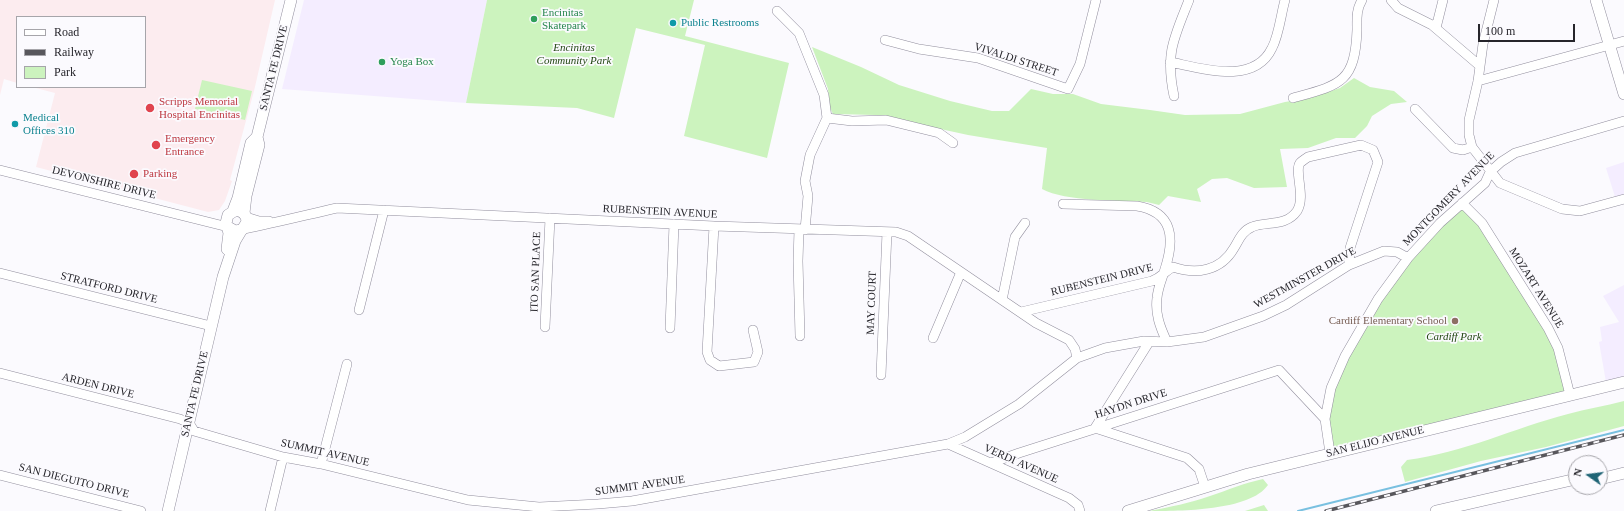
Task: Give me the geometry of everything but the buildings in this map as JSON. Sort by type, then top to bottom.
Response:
[{"type":"main road","name":"SANTA FE DRIVE","points":[[168,511],[223,277],[236,238],[246,224],[238,214],[238,198],[251,143],[257,137],[291,0]]},
{"type":"main road","points":[[1596,0],[1624,94]]},
{"type":"main road","name":"SANTA FE DRIVE","points":[[223,277],[222,269],[229,239],[228,227],[226,223],[238,214]]},
{"type":"main road","points":[[228,227],[232,231],[242,230]]},
{"type":"main road","name":"SAN ELIJO AVENUE","points":[[1128,511],[1205,487],[1330,453],[1624,382]]},
{"type":"main road","points":[[1608,472],[1624,468]]},
{"type":"main road","points":[[1608,477],[1624,473]]},
{"type":"main road","points":[[1436,511],[1568,482]]},
{"type":"street","name":"VIVALDI STREET","points":[[885,40],[919,49],[978,58],[1068,89],[1080,64],[1096,0]]},
{"type":"street","points":[[1174,96],[1170,62],[1172,43],[1189,0]]},
{"type":"street","points":[[1170,62],[1226,73],[1247,69],[1262,61],[1272,48],[1285,0]]},
{"type":"street","points":[[1293,98],[1319,91],[1337,83],[1348,74],[1352,66],[1355,51],[1358,8],[1362,0]]},
{"type":"street","points":[[1390,0],[1398,8],[1436,28],[1480,66]]},
{"type":"street","points":[[1436,28],[1442,0]]},
{"type":"street","points":[[1495,0],[1469,120],[1469,135],[1472,147],[1500,183],[1562,209],[1580,211],[1624,199]]},
{"type":"street","points":[[777,12],[800,33],[824,95],[827,118],[810,155],[805,181],[808,196],[798,261],[800,336]]},
{"type":"street","points":[[1478,81],[1624,41]]},
{"type":"street","points":[[1415,109],[1452,148],[1463,150],[1472,147]]},
{"type":"street","points":[[827,118],[852,121],[886,120],[939,133],[953,143]]},
{"type":"street","name":"MONTGOMERY AVENUE","points":[[1330,453],[1326,419],[1331,388],[1345,356],[1378,299],[1408,258],[1440,223],[1485,183],[1490,172],[1501,162],[1516,153],[1624,121]]},
{"type":"street","name":"RUBENSTEIN DRIVE","points":[[1021,312],[1152,281],[1162,277],[1165,272],[1173,267],[1184,271],[1199,272],[1211,268],[1229,256],[1243,233],[1252,227],[1280,222],[1291,217],[1297,211],[1301,199],[1300,164],[1308,157],[1361,145],[1373,150],[1378,162],[1350,248],[1349,265]]},
{"type":"street","name":"DEVONSHIRE DRIVE","points":[[0,170],[228,227]]},
{"type":"street","name":"MOZART AVENUE","points":[[1462,203],[1482,223],[1548,328],[1558,348],[1570,395]]},
{"type":"street","points":[[1063,204],[1137,206],[1149,208],[1157,212],[1166,221],[1170,238],[1166,268],[1158,286],[1156,300],[1157,317],[1167,342]]},
{"type":"street","name":"RUBENSTEIN AVENUE","points":[[242,230],[337,208],[802,230],[896,232],[908,236],[1021,312]]},
{"type":"street","points":[[359,310],[384,210]]},
{"type":"street","name":"RUBENSTEIN AVENUE","points":[[238,214],[260,221],[276,221]]},
{"type":"street","name":"DEVONSHIRE DRIVE","points":[[202,220],[238,214]]},
{"type":"street","name":"ITO SAN PLACE","points":[[545,327],[550,218]]},
{"type":"street","points":[[1002,300],[1015,237],[1025,223]]},
{"type":"street","points":[[670,328],[674,224]]},
{"type":"street","points":[[714,226],[707,352],[710,360],[719,366],[754,362],[758,352],[753,330]]},
{"type":"street","name":"MAY COURT","points":[[881,375],[887,232]]},
{"type":"street","name":"WESTMINSTER DRIVE","points":[[1077,358],[1105,348],[1144,341],[1167,342],[1204,336],[1263,316],[1286,305],[1349,265],[1384,251],[1397,252],[1408,258]]},
{"type":"street","points":[[933,338],[961,272]]},
{"type":"street","name":"STRATFORD DRIVE","points":[[0,273],[211,326]]},
{"type":"street","points":[[1021,312],[1036,323],[1069,340],[1075,349],[1077,358]]},
{"type":"street","points":[[1150,342],[1095,428],[1187,458],[1199,469],[1205,487]]},
{"type":"street","name":"SUMMIT AVENUE","points":[[188,423],[194,431],[283,457],[321,464],[468,500],[539,506],[598,504],[632,500],[948,444],[965,437],[1020,404],[1077,358]]},
{"type":"street","points":[[321,464],[347,364]]},
{"type":"street","name":"HAYDN DRIVE","points":[[991,463],[1095,428],[1279,370],[1326,419]]},
{"type":"street","name":"ARDEN DRIVE","points":[[0,373],[180,419],[188,423]]},
{"type":"street","name":"VERDI AVENUE","points":[[948,444],[1069,498],[1078,505],[1080,511]]},
{"type":"street","points":[[270,511],[283,457]]},
{"type":"street","name":"SAN DIEGUITO DRIVE","points":[[0,475],[141,511]]},
{"type":"shaded area","name":"Scripps Memorial Hospital Encinitas","points":[[0,0],[275,0],[254,91],[230,180],[232,181],[225,201],[219,210],[208,212],[36,167],[55,93],[36,88],[146,88],[146,16],[16,16],[16,83],[4,79],[0,95]]},
{"type":"shaded area","points":[[304,0],[487,0],[466,103],[282,89]]},
{"type":"shaded area","points":[[1624,162],[1624,197],[1616,200],[1606,168]]},
{"type":"shaded area","points":[[1624,285],[1624,378],[1606,382],[1599,342],[1602,341],[1600,327],[1619,322],[1603,296]]},
{"type":"green space","name":"Encinitas Community Park","points":[[487,0],[694,0],[685,36],[789,63],[767,158],[684,136],[705,45],[636,28],[614,118],[577,108],[466,103]]},
{"type":"green space","points":[[812,47],[861,67],[899,85],[950,101],[992,111],[1009,111],[1031,89],[1053,94],[1073,94],[1101,104],[1185,115],[1240,114],[1285,102],[1310,98],[1340,88],[1354,78],[1370,87],[1394,91],[1407,102],[1391,104],[1372,116],[1367,126],[1355,138],[1336,138],[1308,148],[1280,149],[1287,187],[1254,188],[1227,178],[1212,179],[1197,189],[1201,202],[1168,196],[1159,205],[1147,202],[1078,198],[1052,193],[1042,189],[1047,148],[968,135],[876,115],[833,114],[829,106],[828,89]]},
{"type":"green space","points":[[202,80],[252,91],[245,120],[195,109]]},
{"type":"green space","name":"Cardiff Park","points":[[1461,204],[1473,213],[1548,327],[1570,395],[1330,453],[1327,440],[1333,384],[1394,276]]},
{"type":"green space","points":[[1624,401],[1624,426],[1546,447],[1481,461],[1405,482],[1401,467],[1407,460],[1448,452],[1575,412]]},
{"type":"green space","points":[[1263,479],[1268,485],[1259,494],[1231,505],[1196,510],[1149,511],[1195,501]]},
{"type":"green space","points":[[1264,505],[1268,511],[1245,511]]},
{"type":"waterway","points":[[1298,511],[1624,430]]},
{"type":"railway","points":[[1326,511],[1624,435]]},
{"type":"place","name":"Encinitas Skatepark","points":[[534,19]]},
{"type":"place","name":"Public Restrooms","points":[[673,23]]},
{"type":"place","name":"Yoga Box","points":[[382,62]]},
{"type":"place","name":"Scripps Memorial Hospital Encinitas","points":[[150,108]]},
{"type":"place","name":"Medical Offices 310","points":[[15,124]]},
{"type":"place","name":"Emergency Entrance","points":[[156,145]]},
{"type":"place","name":"Parking","points":[[134,174]]},
{"type":"place","name":"Cardiff Elementary School","points":[[1455,321]]}]
